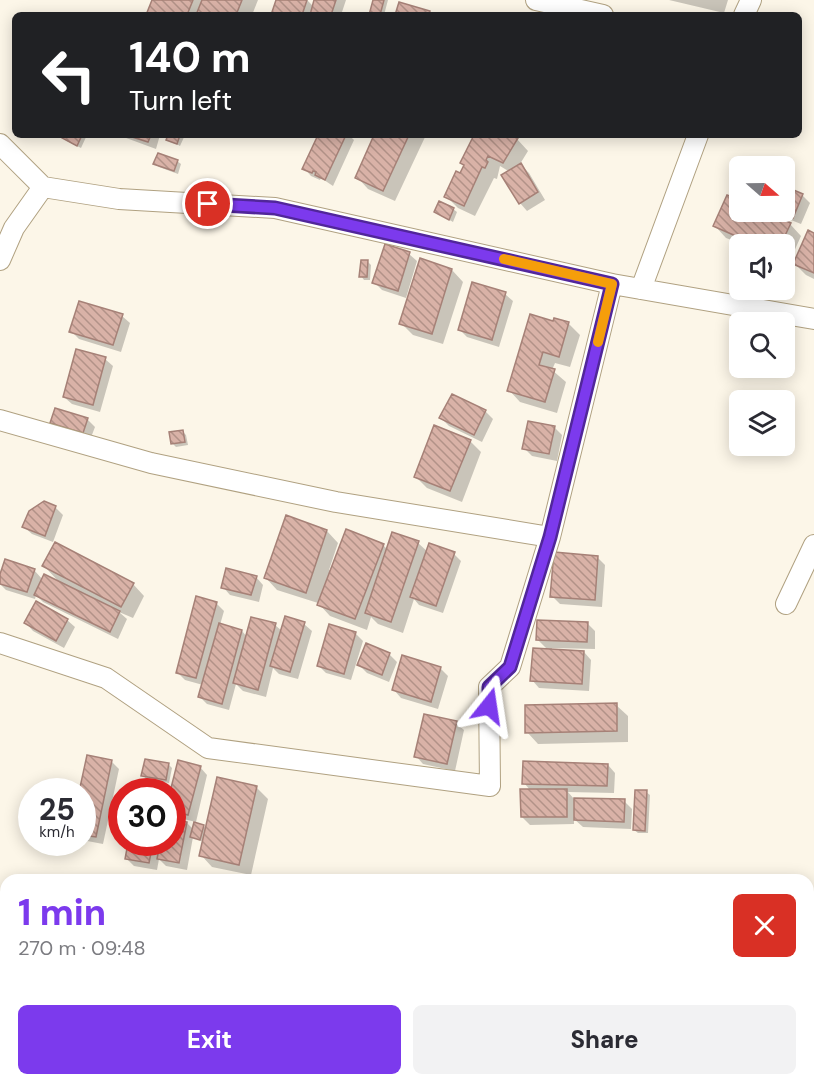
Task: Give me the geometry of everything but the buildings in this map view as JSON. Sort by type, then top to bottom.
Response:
[{"type":"street","points":[[536,0],[590,12]]},
{"type":"street","points":[[640,289],[697,138]]},
{"type":"street","points":[[0,144],[43,187],[119,199],[275,208],[612,284],[814,319]]},
{"type":"street","points":[[0,260],[14,228],[43,187]]},
{"type":"street","points":[[0,643],[106,678],[208,748],[490,786],[489,687],[510,667],[550,537],[612,284]]},
{"type":"street","points":[[0,420],[151,463],[336,502],[550,537]]},
{"type":"street","points":[[786,604],[814,545]]},
{"type":"slow traffic","points":[[504,259],[612,284],[598,342]]},
{"type":"route","points":[[208,204],[275,208],[612,284],[550,537],[510,667],[489,687],[489,706]]}]
